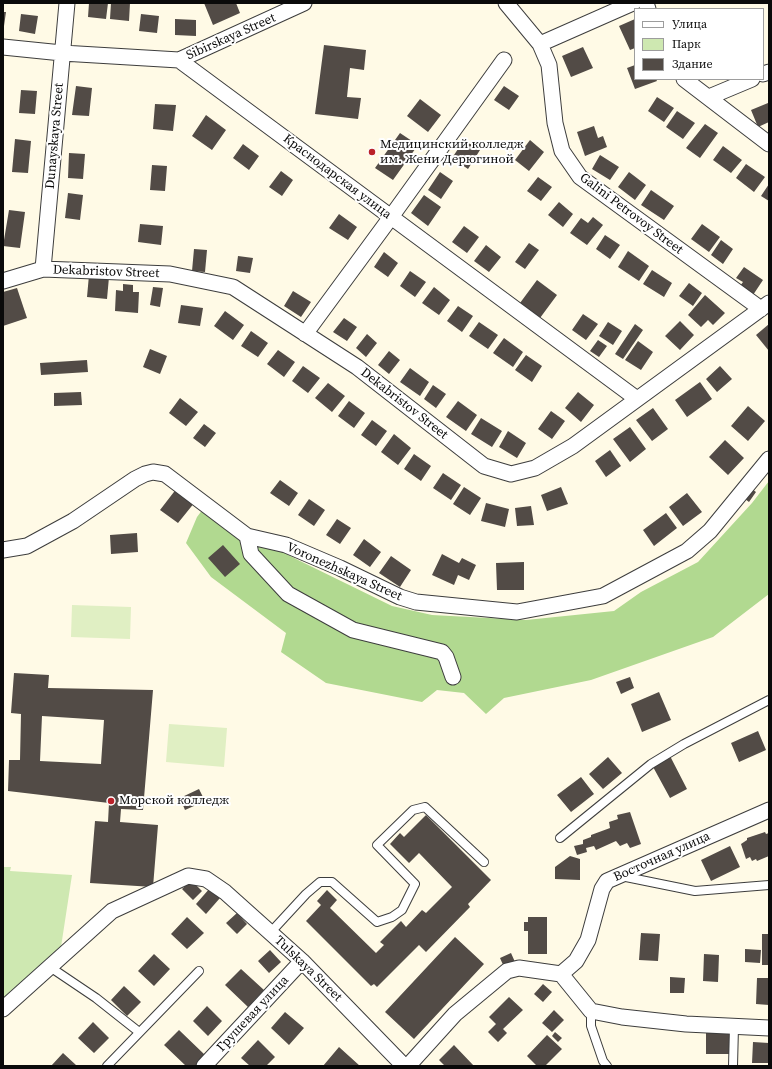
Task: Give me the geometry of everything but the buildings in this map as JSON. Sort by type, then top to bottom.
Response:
[{"type":"street","name":"Dunayskaya Street","points":[[43,269],[67,3]]},
{"type":"street","name":"Sibirskaya Street","points":[[179,60],[304,3]]},
{"type":"street","name":"Galini Petrovoy Street","points":[[506,3],[540,44],[549,65],[555,123],[562,151],[580,177],[765,306]]},
{"type":"street","points":[[540,44],[633,3]]},
{"type":"street","points":[[3,47],[62,53],[179,60]]},
{"type":"street","name":"Краснодарская улица","points":[[179,60],[636,399]]},
{"type":"street","points":[[305,334],[504,60]]},
{"type":"street","points":[[685,80],[769,144]]},
{"type":"street","points":[[709,97],[750,80]]},
{"type":"street","name":"Dekabristov Street","points":[[3,282],[43,269],[170,274],[233,286],[357,367],[484,466],[511,474],[535,468],[573,446],[765,306]]},
{"type":"street","name":"Voronezhskaya Street","points":[[3,550],[27,546],[73,521],[135,478],[153,472],[165,474],[247,536],[286,545],[340,568],[400,597],[416,602],[517,612],[604,596],[687,551],[710,531],[769,459]]},
{"type":"street","points":[[247,536],[251,554],[288,594],[353,630],[442,652],[446,657],[453,677]]},
{"type":"street","name":"Восточная улица","points":[[561,974],[576,961],[588,940],[602,889],[607,881],[769,810]]},
{"type":"street","name":"Tulskaya Street","points":[[50,967],[112,911],[188,876],[206,879],[225,892],[302,961],[404,1066]]},
{"type":"street","name":"Грушевая улица","points":[[204,1066],[302,961]]},
{"type":"street","points":[[3,1009],[50,967]]},
{"type":"street","points":[[408,1066],[455,1014],[507,971],[519,968],[561,974],[591,1011],[622,1017],[734,1027],[769,1028]]},
{"type":"lane","points":[[560,838],[651,764],[684,744],[769,700]]},
{"type":"lane","points":[[270,933],[306,894],[320,882],[332,882],[377,922],[392,917],[402,910],[415,884],[377,845],[413,810],[426,807],[484,862]]},
{"type":"lane","points":[[620,876],[695,890],[769,885]]},
{"type":"lane","points":[[50,967],[96,998],[139,1032]]},
{"type":"lane","points":[[107,1066],[199,971]]},
{"type":"lane","points":[[591,1011],[591,1026],[603,1061],[607,1066]]},
{"type":"lane","points":[[733,1066],[734,1027]]},
{"type":"green space","points":[[769,481],[769,594],[713,637],[591,680],[504,698],[486,714],[464,693],[437,690],[422,702],[326,683],[281,652],[286,633],[211,577],[186,543],[197,517],[203,509],[296,559],[392,606],[432,615],[526,620],[614,611],[641,592],[698,562],[752,503]]},
{"type":"green space","points":[[72,605],[131,607],[130,639],[71,637]]},
{"type":"green space","points":[[169,724],[227,728],[224,767],[166,762]]},
{"type":"green space","points":[[3,867],[11,867],[10,871],[72,875],[61,947],[3,999]]},
{"type":"place","name":"Медицинский колледж им. Жени Дерюгиной","points":[[372,152]]},
{"type":"place","name":"Морской колледж","points":[[111,801]]}]
